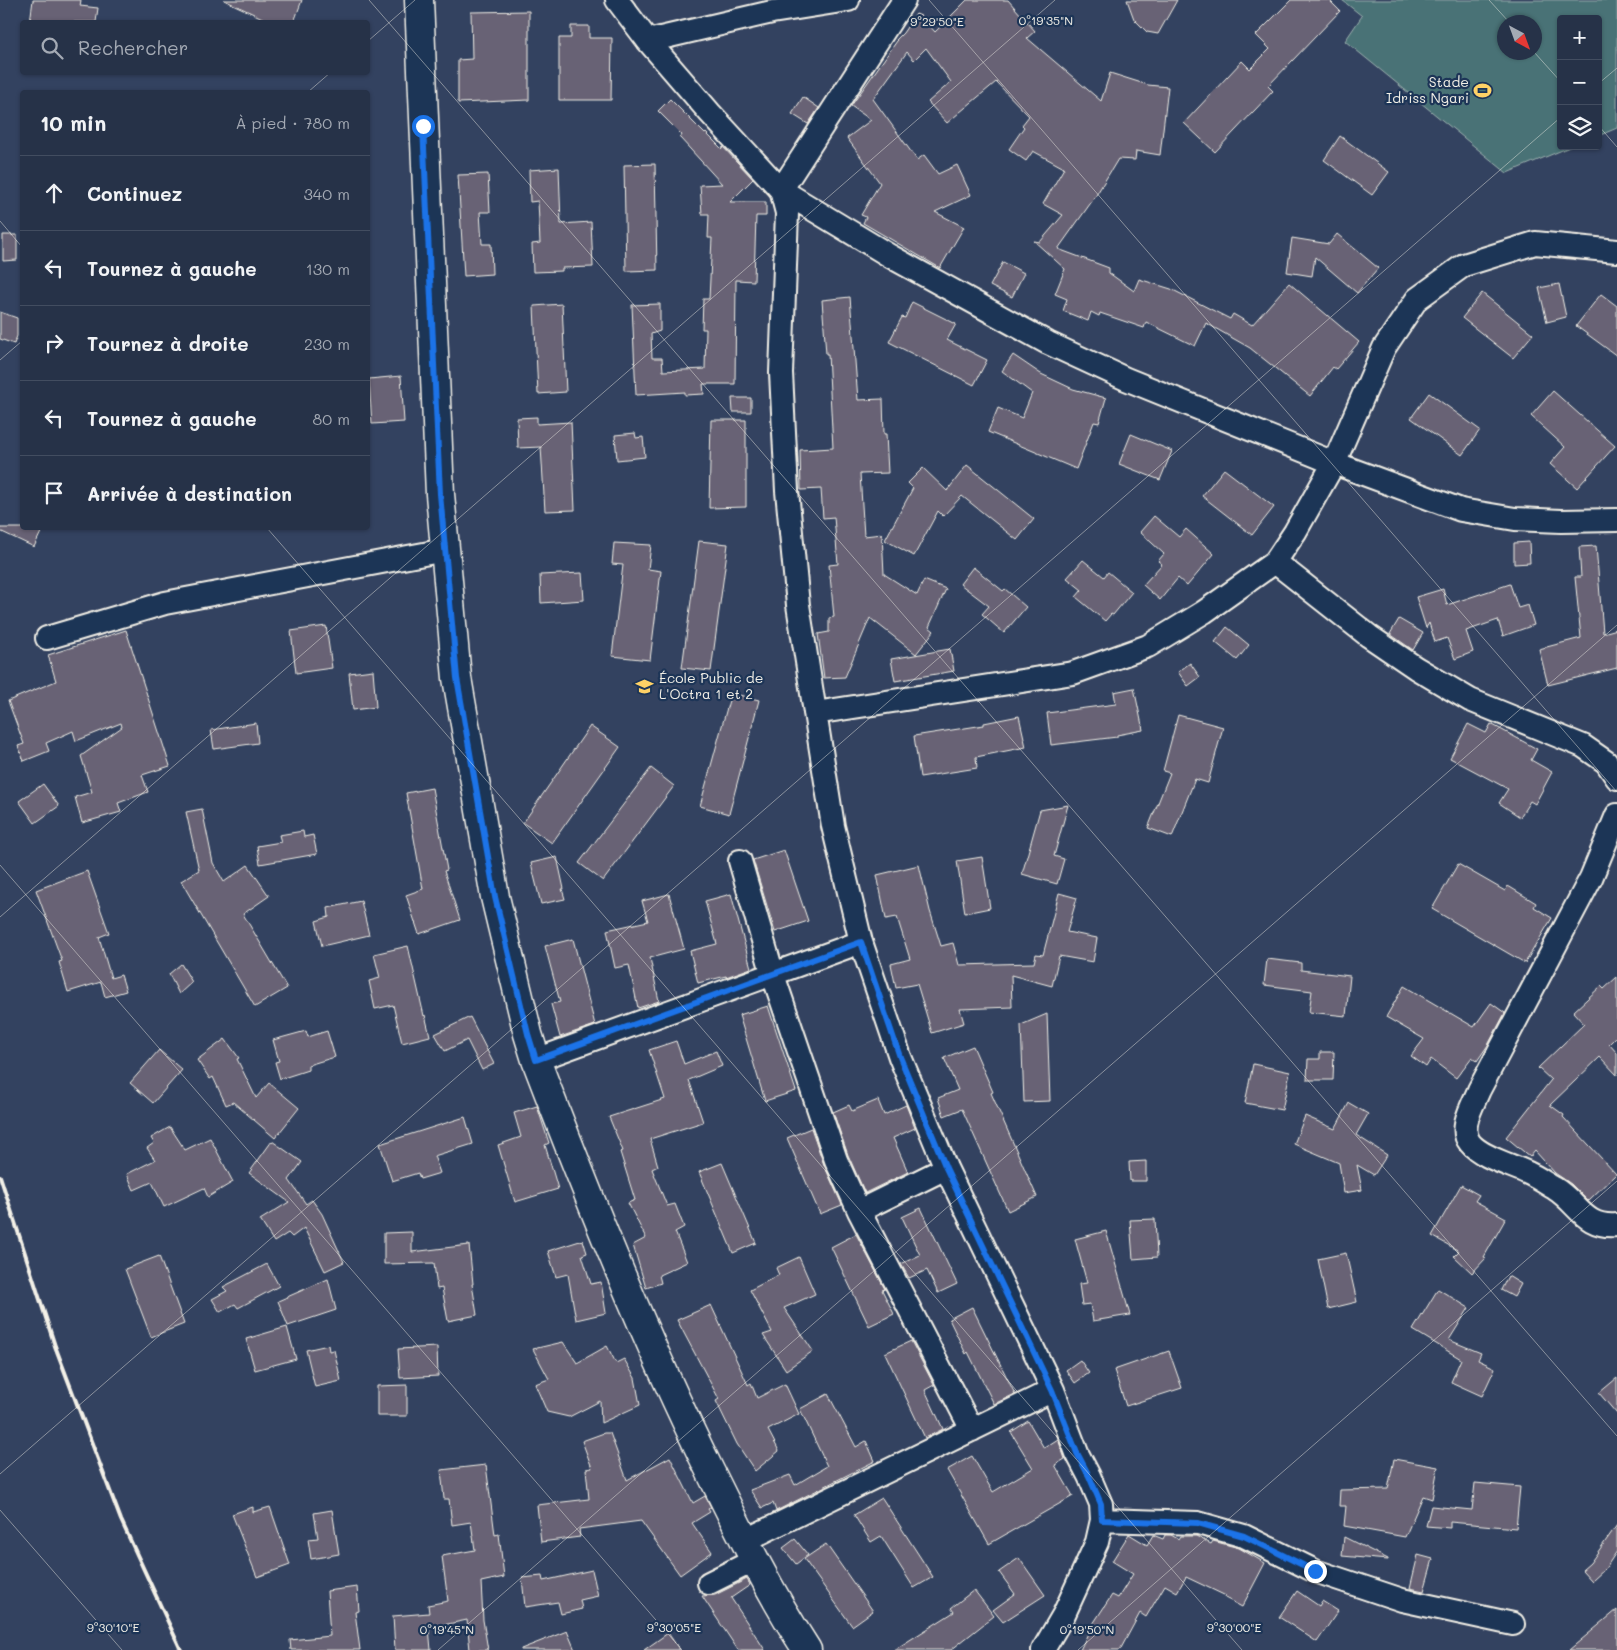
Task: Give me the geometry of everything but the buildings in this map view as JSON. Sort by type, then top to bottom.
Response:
[{"type":"street","points":[[419,0],[440,494],[457,678],[495,897],[536,1060],[625,1287],[675,1400],[749,1550],[807,1650]]},
{"type":"street","points":[[617,0],[648,41],[710,113],[781,190],[890,256],[1048,343],[1126,379],[1334,463],[1461,510],[1515,519],[1561,521],[1617,520]]},
{"type":"street","points":[[648,41],[772,12],[848,0]]},
{"type":"street","points":[[904,0],[781,190],[787,214],[781,374],[787,491],[798,605],[833,826],[861,942],[900,1057],[946,1168],[1052,1390],[1077,1453],[1101,1504],[1102,1520],[1097,1542],[1064,1614],[1044,1650]]},
{"type":"street","points":[[815,713],[1073,673],[1148,646],[1204,612],[1275,562],[1295,532],[1334,463],[1384,348],[1416,299],[1464,265],[1535,243],[1617,250]]},
{"type":"street","points":[[47,638],[165,603],[445,550]]},
{"type":"street","points":[[1275,562],[1369,636],[1416,668],[1470,700],[1583,746],[1606,762],[1617,778]]},
{"type":"street","points":[[1617,815],[1591,878],[1479,1090],[1467,1119],[1465,1134],[1470,1144],[1480,1151],[1529,1173],[1558,1190],[1588,1218],[1604,1226],[1617,1225]]},
{"type":"street","points":[[740,861],[773,975],[836,1160],[860,1211],[972,1430]]},
{"type":"street","points":[[536,1060],[861,942]]},
{"type":"street","points":[[860,1211],[946,1168]]},
{"type":"street","points":[[709,1583],[749,1550],[972,1430],[1052,1390]]},
{"type":"street","points":[[1102,1520],[1198,1523],[1244,1536],[1315,1571],[1402,1600],[1513,1624]]},
{"type":"green space","name":"Stade Idriss Ngari","points":[[1342,0],[1617,0],[1617,128],[1602,134],[1602,15],[1557,15],[1557,150],[1562,150],[1507,173],[1345,41],[1362,16]]},
{"type":"railway","points":[[0,1176],[55,1346],[121,1520],[181,1650]]},
{"type":"place","name":"Stade Idriss Ngari","points":[[1483,90]]},
{"type":"place","name":"École Public de L'Octra 1 et 2","points":[[645,686]]},
{"type":"route","points":[[423,126],[440,494],[457,678],[495,897],[536,1060],[861,942],[900,1057],[946,1168],[1052,1390],[1077,1453],[1101,1504],[1102,1520],[1198,1523],[1244,1536],[1315,1571]]}]
